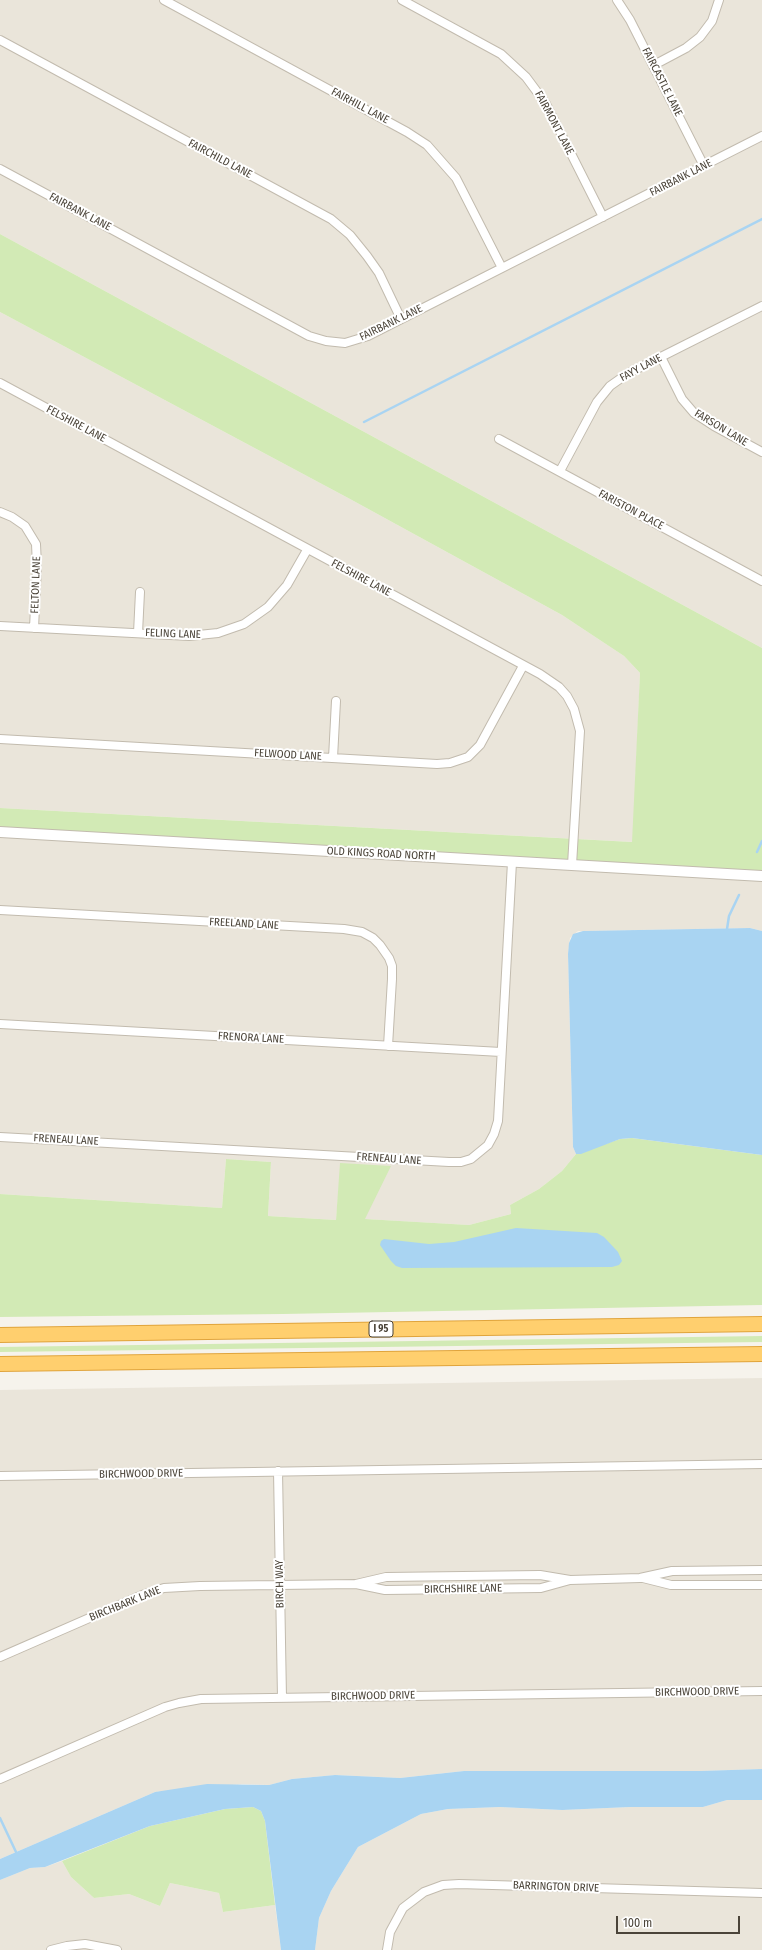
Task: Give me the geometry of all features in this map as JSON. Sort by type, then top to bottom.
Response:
[{"type":"highway","name":"I 95","points":[[0,1335],[762,1324]]},
{"type":"highway","points":[[0,1364],[762,1354]]},
{"type":"street","name":"FAIRHILL LANE","points":[[164,0],[407,132],[427,145],[456,178],[502,268]]},
{"type":"street","name":"FAIRMONT LANE","points":[[402,0],[494,50],[514,64],[526,77],[546,104],[603,217]]},
{"type":"street","name":"FAIRCASTLE LANE","points":[[617,0],[630,20],[654,65],[704,166]]},
{"type":"street","points":[[654,65],[686,48],[700,37],[712,21],[719,0]]},
{"type":"street","name":"FAIRCHILD LANE","points":[[0,40],[331,219],[350,235],[368,256],[401,319]]},
{"type":"street","name":"FAIRBANK LANE","points":[[0,169],[314,338],[332,342],[350,342],[368,336],[762,136]]},
{"type":"street","name":"FAYY LANE","points":[[560,471],[603,393],[619,379],[762,306]]},
{"type":"street","name":"FARSON LANE","points":[[661,357],[680,396],[694,412],[714,426],[762,452]]},
{"type":"street","name":"FELSHIRE LANE","points":[[0,383],[523,666],[559,687],[569,699],[578,720],[580,737],[572,865]]},
{"type":"street","name":"FARISTON PLACE","points":[[500,439],[762,581]]},
{"type":"street","name":"FELTON LANE","points":[[0,512],[12,516],[25,526],[36,544],[38,566],[34,628]]},
{"type":"street","name":"FELING LANE","points":[[0,626],[201,636],[227,631],[244,624],[261,613],[278,597],[287,585],[307,550]]},
{"type":"street","points":[[138,633],[140,592]]},
{"type":"street","name":"FELWOOD LANE","points":[[0,739],[437,764],[450,763],[463,759],[476,750],[484,739],[523,666]]},
{"type":"street","points":[[333,758],[336,701]]},
{"type":"street","name":"OLD KINGS ROAD NORTH","points":[[0,832],[762,876]]},
{"type":"street","name":"FRENEAU LANE","points":[[0,1137],[461,1162],[471,1158],[482,1151],[494,1134],[498,1115],[512,862]]},
{"type":"street","name":"FREELAND LANE","points":[[0,910],[336,929],[362,932],[377,941],[391,962],[392,979],[388,1046]]},
{"type":"street","name":"FRENORA LANE","points":[[0,1024],[501,1052]]},
{"type":"street","name":"BIRCHWOOD DRIVE","points":[[0,1476],[762,1464]]},
{"type":"street","name":"BIRCH WAY","points":[[278,1471],[282,1698]]},
{"type":"street","name":"BIRCHSHIRE LANE","points":[[281,1586],[356,1584],[386,1577],[540,1575],[570,1580],[640,1578],[672,1571],[762,1570]]},
{"type":"street","name":"BIRCHSHIRE LANE","points":[[640,1578],[671,1585],[762,1585]]},
{"type":"street","name":"BIRCHSHIRE LANE","points":[[356,1584],[385,1590],[541,1588],[570,1580]]},
{"type":"street","name":"BIRCHBARK LANE","points":[[0,1657],[157,1590],[189,1586],[281,1586]]},
{"type":"street","name":"BIRCHWOOD DRIVE","points":[[0,1779],[152,1713],[179,1703],[201,1699],[762,1691]]},
{"type":"street","name":"BARRINGTON DRIVE","points":[[387,1950],[390,1932],[403,1908],[424,1892],[443,1885],[460,1884],[762,1893]]},
{"type":"street","points":[[52,1950],[67,1946],[85,1944],[117,1950]]},
{"type":"shaded area","points":[[0,0],[762,0],[762,648],[0,234]]},
{"type":"shaded area","points":[[0,312],[350,499],[562,615],[624,656],[640,673],[633,842],[0,808]]},
{"type":"shaded area","points":[[0,836],[762,880],[762,931],[750,928],[578,931],[570,938],[568,954],[573,1147],[576,1154],[562,1171],[539,1189],[510,1205],[511,1214],[469,1225],[364,1219],[341,1163],[336,1220],[268,1216],[271,1162],[226,1159],[222,1208],[0,1194]]},
{"type":"shaded area","points":[[762,1378],[762,1769],[700,1771],[464,1771],[400,1778],[335,1775],[292,1779],[269,1785],[243,1784],[155,1792],[0,1859],[0,1390]]},
{"type":"shaded area","points":[[727,1800],[762,1800],[762,1950],[315,1950],[319,1918],[331,1891],[358,1847],[421,1814],[448,1809],[500,1807],[562,1810],[630,1807],[703,1807]]},
{"type":"shaded area","points":[[62,1861],[71,1877],[94,1898],[129,1894],[160,1906],[170,1883],[219,1893],[223,1912],[275,1905],[281,1950],[0,1950],[0,1880],[30,1868],[45,1867]]},
{"type":"green space","points":[[0,234],[762,648],[762,871],[0,827],[0,808],[632,842],[640,673],[624,656],[562,615],[350,499],[0,312]]},
{"type":"green space","points":[[632,1138],[762,1155],[762,1305],[283,1314],[0,1317],[0,1194],[222,1208],[226,1159],[271,1162],[268,1216],[336,1220],[340,1163],[391,1166],[365,1219],[469,1225],[511,1214],[510,1205],[539,1189],[562,1171],[576,1154],[620,1139]]},
{"type":"green space","points":[[762,1336],[762,1342],[0,1352],[0,1347]]},
{"type":"green space","points":[[253,1807],[261,1811],[265,1821],[275,1905],[223,1912],[219,1893],[170,1883],[160,1906],[129,1894],[94,1898],[71,1877],[62,1861],[150,1826],[225,1809]]},
{"type":"water","points":[[750,928],[762,931],[762,1155],[632,1138],[620,1139],[581,1154],[576,1154],[573,1147],[568,954],[569,943],[573,934],[583,931]]},
{"type":"water","points":[[516,1228],[597,1233],[604,1237],[618,1252],[622,1261],[619,1265],[612,1267],[402,1268],[396,1266],[391,1261],[380,1245],[381,1241],[384,1239],[429,1244],[454,1242]]},
{"type":"water","points":[[762,1769],[762,1800],[727,1800],[703,1807],[630,1807],[562,1810],[500,1807],[448,1809],[421,1814],[358,1847],[331,1891],[319,1918],[315,1950],[281,1950],[265,1821],[261,1811],[253,1807],[225,1809],[150,1826],[45,1867],[30,1868],[0,1880],[0,1859],[155,1792],[207,1784],[269,1785],[292,1779],[335,1775],[400,1778],[464,1771],[700,1771]]},
{"type":"waterway","points":[[364,422],[762,219]]},
{"type":"waterway","points":[[757,852],[762,841]]},
{"type":"waterway","points":[[727,929],[729,916],[739,895]]},
{"type":"waterway","points":[[0,1818],[16,1852]]}]
